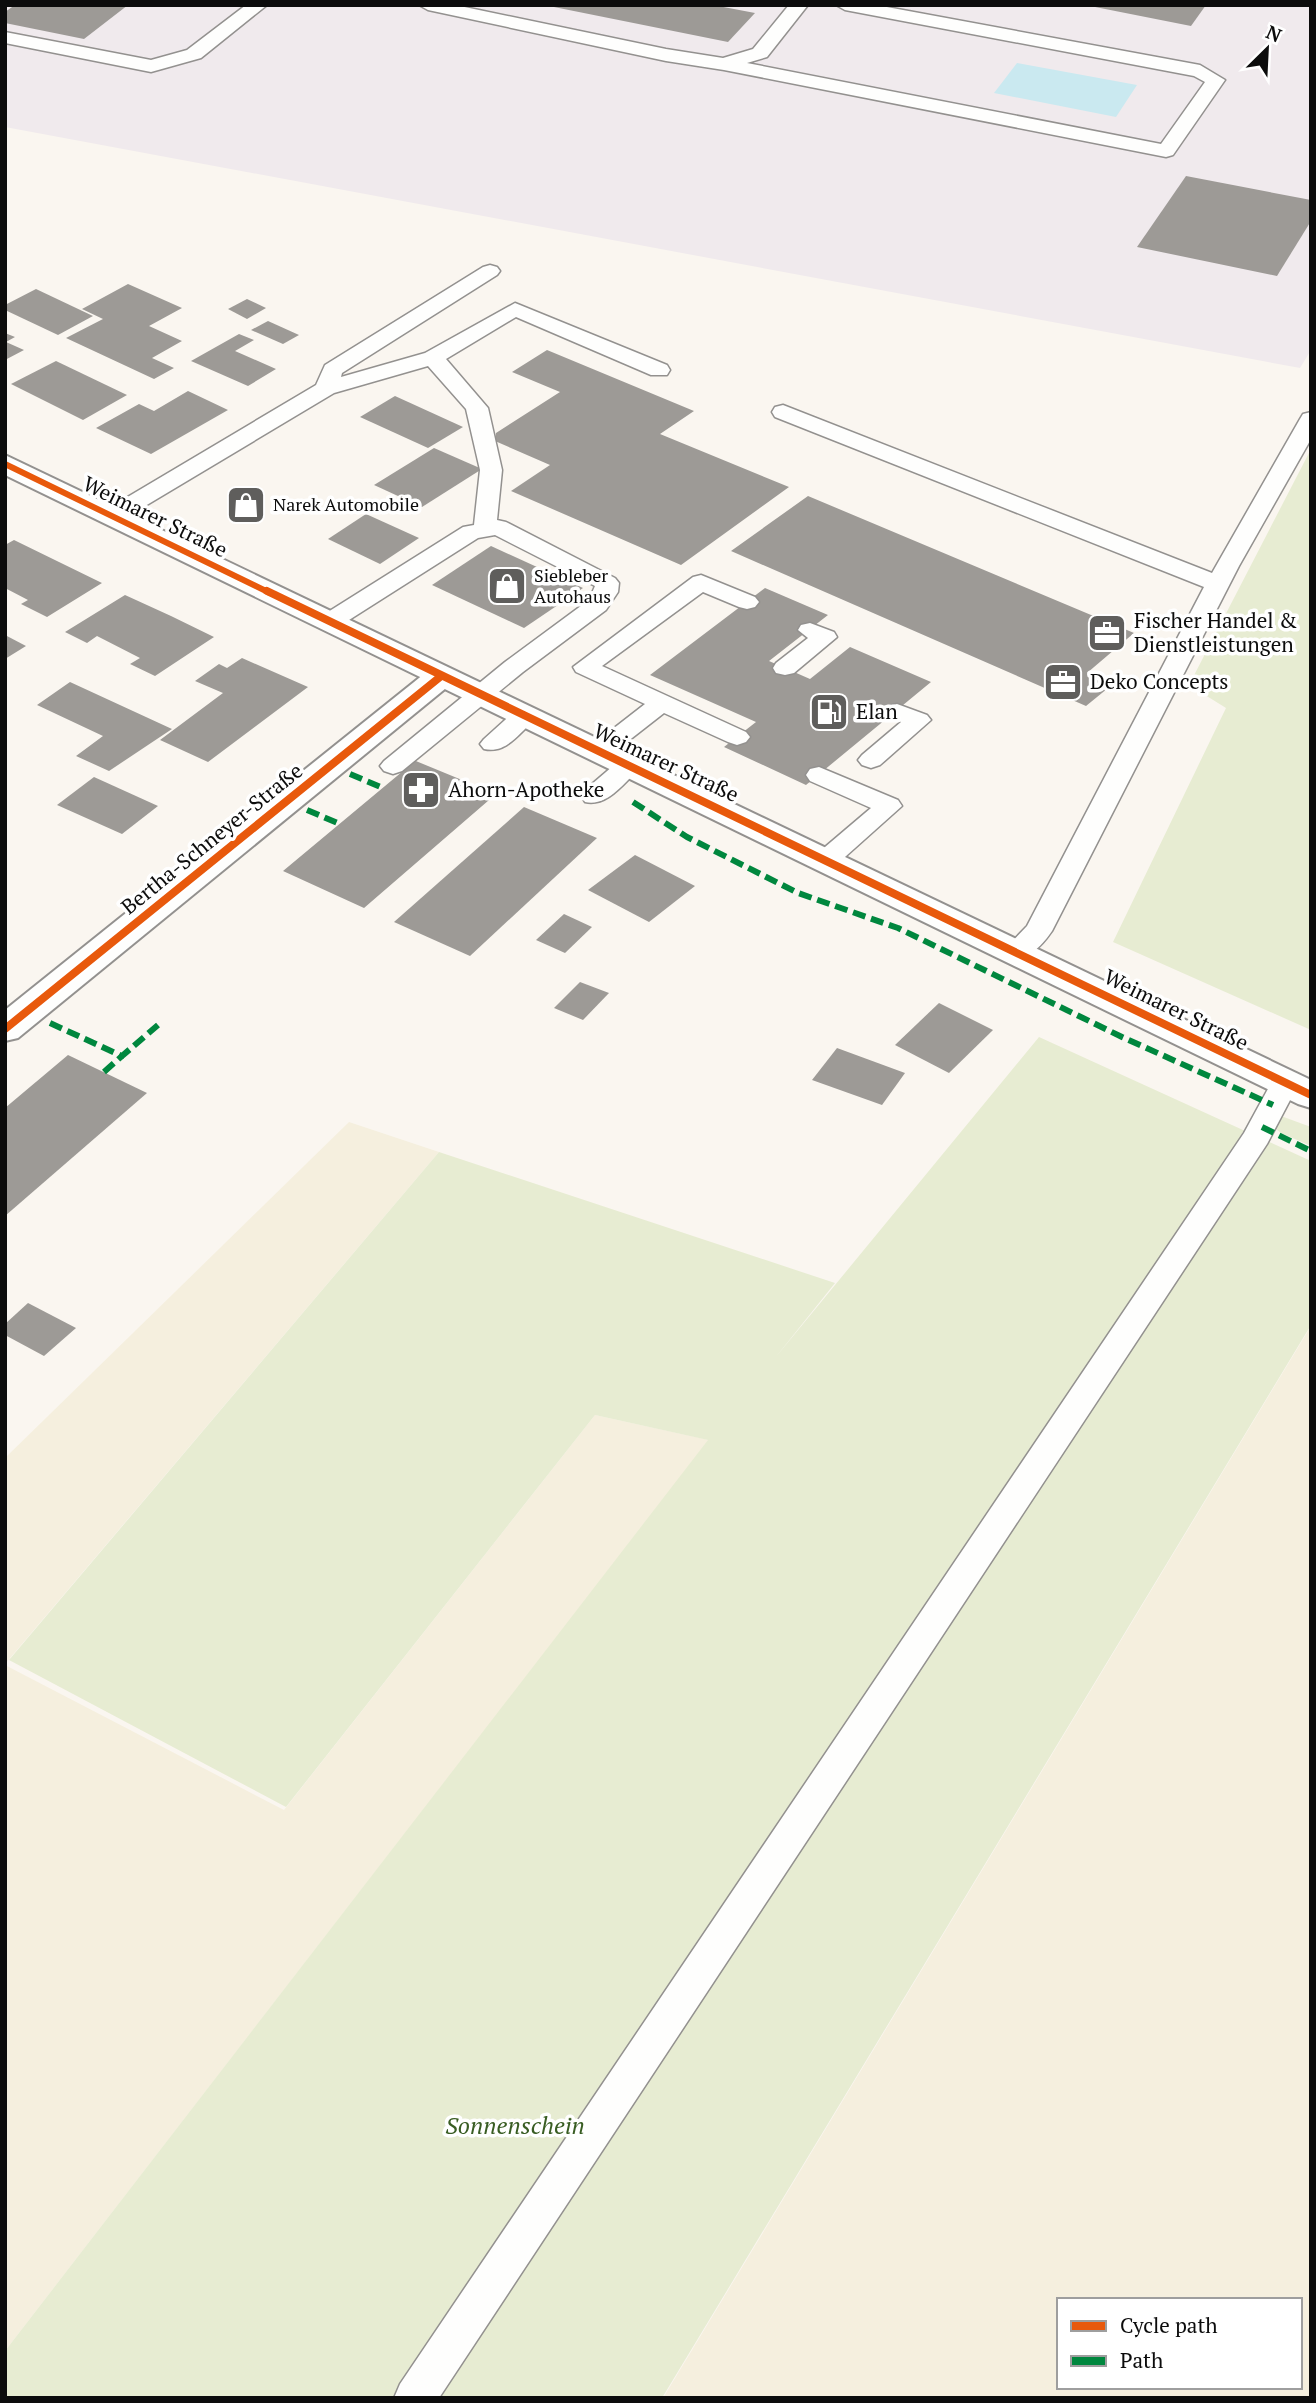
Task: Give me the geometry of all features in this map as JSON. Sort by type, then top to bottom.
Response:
[{"type":"street","name":"Weimarer Straße","points":[[5,464],[440,677],[827,859],[1298,1089]]},
{"type":"street","name":"Bertha-Schneyer-Straße","points":[[5,1029],[440,677]]},
{"type":"lane","points":[[5,37],[151,66],[194,54],[258,5]]},
{"type":"lane","points":[[428,5],[666,55],[1166,151],[1216,80],[1200,71],[845,5]]},
{"type":"lane","points":[[724,64],[760,53],[799,5]]},
{"type":"lane","points":[[326,388],[333,370],[490,271]]},
{"type":"lane","points":[[112,516],[326,388],[433,358],[515,309],[659,370]]},
{"type":"lane","points":[[433,358],[477,408],[478,426],[491,470],[485,528]]},
{"type":"lane","points":[[783,412],[1217,584]]},
{"type":"lane","points":[[1017,951],[1038,931],[1217,584],[1311,419]]},
{"type":"lane","points":[[329,622],[471,533],[485,528],[498,527],[607,583],[606,592],[598,605],[393,766]]},
{"type":"lane","points":[[737,737],[719,717],[662,703],[585,667],[701,582],[747,602]]},
{"type":"lane","points":[[810,629],[825,637],[788,666],[815,675]]},
{"type":"lane","points":[[600,751],[662,703]]},
{"type":"lane","points":[[827,859],[889,806],[831,780],[860,754],[918,720],[897,710]]},
{"type":"lane","points":[[493,744],[523,717]]},
{"type":"lane","points":[[594,796],[629,765]]},
{"type":"lane","points":[[415,2398],[1242,1160],[1298,1089]]},
{"type":"shaded area","points":[[5,5],[1311,5],[1311,350],[1300,368],[5,127]]},
{"type":"shaded area","points":[[349,1122],[439,1152],[5,1664],[5,1458]]},
{"type":"shaded area","points":[[1311,1326],[1311,2398],[663,2398]]},
{"type":"shaded area","points":[[595,1415],[709,1440],[5,2351],[5,1665],[284,1810]]},
{"type":"green space","points":[[1311,449],[1311,1030],[1113,942],[1226,708],[1189,685]]},
{"type":"green space","name":"Sonnenschein","points":[[1039,1037],[1311,1161],[1311,1325],[662,2398],[5,2398],[5,2351],[708,1440],[595,1415],[286,1807],[9,1660],[439,1152],[835,1283],[775,1358]]},
{"type":"green space","points":[[1281,1116],[1311,1127],[1311,1146],[1281,1133],[1270,1124]]},
{"type":"water","points":[[1017,63],[1137,85],[1116,117],[994,93]]},
{"type":"building","points":[[15,5],[128,5],[84,39],[5,23],[5,12]]},
{"type":"building","points":[[544,5],[713,5],[755,13],[728,42]]},
{"type":"building","points":[[1085,5],[1206,5],[1191,26]]},
{"type":"building","points":[[1186,176],[1311,200],[1311,221],[1277,276],[1137,247]]},
{"type":"building","points":[[128,284],[182,308],[149,326],[182,341],[152,358],[174,368],[154,379],[66,338],[103,319],[82,309]]},
{"type":"building","points":[[36,289],[93,316],[58,335],[5,310],[5,305]]},
{"type":"building","points":[[247,299],[266,308],[247,319],[228,309]]},
{"type":"building","points":[[268,321],[299,335],[283,344],[251,330]]},
{"type":"building","points":[[5,333],[15,337],[6,342],[24,350],[5,360]]},
{"type":"building","points":[[239,334],[254,340],[235,351],[276,369],[248,386],[191,361]]},
{"type":"building","points":[[547,350],[694,411],[660,434],[789,487],[681,565],[511,491],[550,465],[495,441],[496,433],[560,392],[512,372]]},
{"type":"building","points":[[56,361],[127,395],[83,420],[11,384]]},
{"type":"building","points":[[188,391],[228,410],[151,454],[96,428],[139,404],[154,411]]},
{"type":"building","points":[[395,396],[463,427],[428,448],[360,417]]},
{"type":"building","points":[[434,448],[482,469],[422,507],[374,485]]},
{"type":"building","points":[[808,496],[1134,633],[1087,673],[1113,684],[1086,706],[731,551]]},
{"type":"building","points":[[366,514],[419,538],[380,564],[328,539]]},
{"type":"building","points":[[14,540],[102,583],[47,617],[21,604],[28,600],[5,588],[5,545]]},
{"type":"building","name":"Siebleber Autohaus","points":[[491,546],[583,588],[524,628],[432,585]]},
{"type":"building","points":[[765,588],[828,615],[769,661],[810,679],[850,647],[931,682],[806,785],[724,747],[756,722],[650,675]]},
{"type":"building","points":[[125,595],[214,637],[155,676],[130,664],[140,658],[97,636],[87,643],[65,632]]},
{"type":"building","points":[[5,635],[26,646],[5,659]]},
{"type":"building","points":[[242,658],[308,687],[208,762],[160,740],[223,693],[195,681],[219,664],[227,668]]},
{"type":"building","points":[[70,682],[172,729],[109,771],[76,756],[103,736],[37,705]]},
{"type":"building","points":[[411,759],[496,794],[364,908],[283,871],[409,766],[404,764]]},
{"type":"building","points":[[94,777],[158,806],[122,834],[57,805]]},
{"type":"building","points":[[524,807],[597,838],[470,956],[394,922]]},
{"type":"building","points":[[635,855],[695,886],[649,922],[588,890]]},
{"type":"building","points":[[564,914],[592,927],[565,953],[536,940]]},
{"type":"building","points":[[580,982],[609,993],[583,1020],[554,1008]]},
{"type":"building","points":[[939,1003],[993,1030],[949,1073],[895,1045]]},
{"type":"building","points":[[837,1048],[905,1073],[882,1105],[812,1080]]},
{"type":"building","points":[[68,1055],[147,1093],[5,1216],[5,1108]]},
{"type":"building","points":[[28,1303],[76,1328],[44,1356],[5,1335],[5,1324]]},
{"type":"marked path","points":[[350,774],[383,788]]},
{"type":"marked path","points":[[633,802],[687,837],[798,893],[898,928],[1122,1037],[1273,1105]]},
{"type":"marked path","points":[[307,810],[340,824]]},
{"type":"marked path","points":[[50,1023],[122,1056],[158,1025]]},
{"type":"marked path","points":[[104,1072],[122,1056]]},
{"type":"marked path","points":[[1262,1127],[1311,1151]]},
{"type":"cycle path","points":[[5,464],[1311,1095]]},
{"type":"cycle path","points":[[5,1029],[440,677]]},
{"type":"place","name":"Narek Automobile","points":[[246,505]]},
{"type":"place","name":"Siebleber Autohaus","points":[[507,586]]},
{"type":"place","name":"Fischer Handel & Dienstleistungen","points":[[1107,633]]},
{"type":"place","name":"Deko Concepts","points":[[1063,682]]},
{"type":"place","name":"Elan","points":[[829,712]]},
{"type":"place","name":"Ahorn-Apotheke","points":[[421,790]]}]
